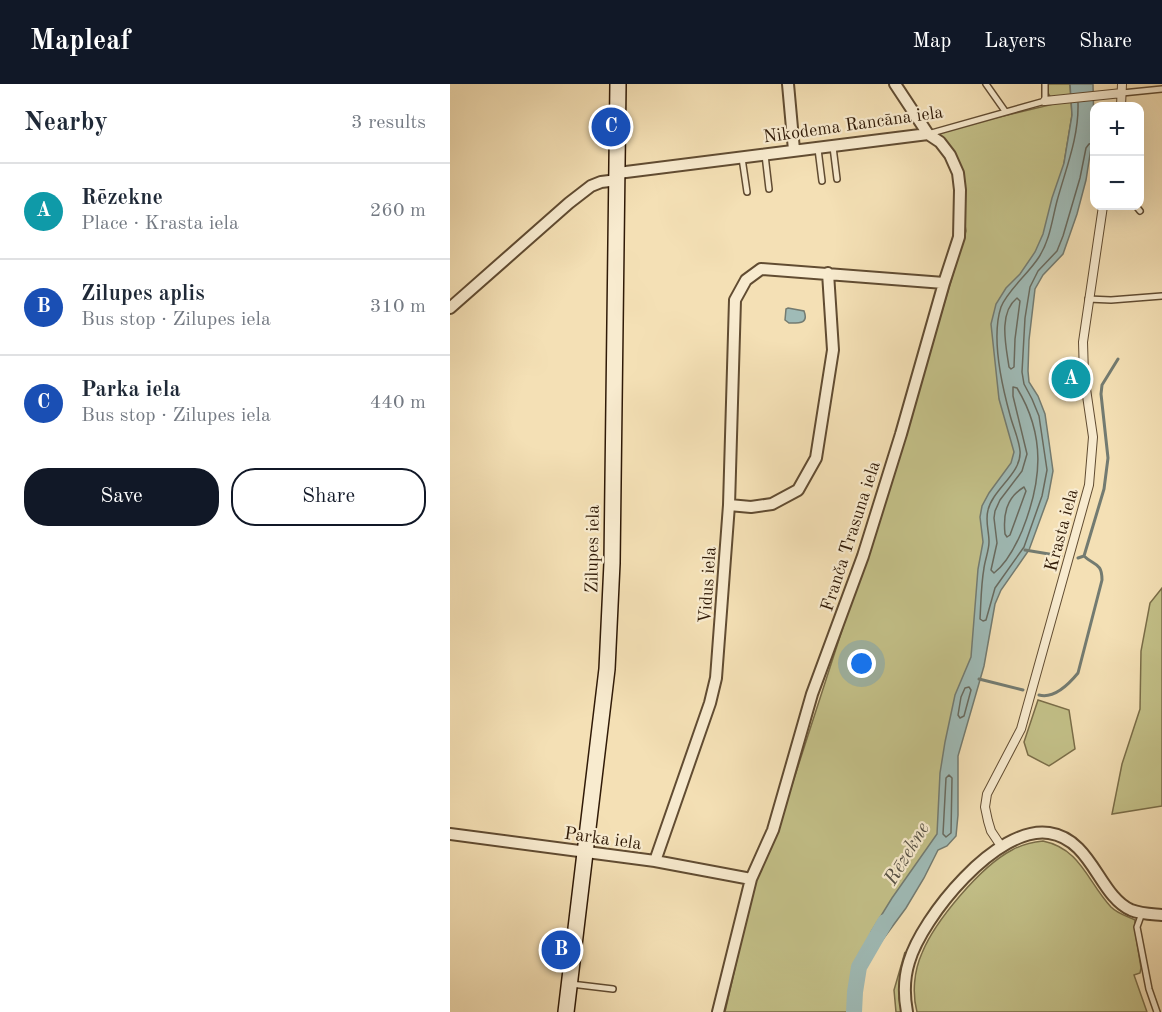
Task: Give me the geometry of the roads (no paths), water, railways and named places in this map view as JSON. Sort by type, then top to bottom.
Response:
[{"type":"main road","name":"Zilupes iela","points":[[566,1012],[607,669],[610,622],[618,84]]},
{"type":"street","points":[[788,84],[794,150]]},
{"type":"street","name":"Franča Trasuna iela","points":[[718,1012],[751,879],[773,830],[812,694],[863,556],[959,237],[958,173],[950,155],[940,142],[928,134],[895,84]]},
{"type":"street","points":[[1121,102],[1122,84]]},
{"type":"street","name":"Nikodema Rancāna iela","points":[[1045,101],[1122,93]]},
{"type":"street","name":"Nikodema Rancāna iela","points":[[618,177],[742,156],[928,134]]},
{"type":"street","points":[[450,308],[569,203],[591,186],[618,177]]},
{"type":"street","name":"Krasta iela","points":[[1001,846],[991,831],[988,821],[985,807],[987,794],[1021,729],[1089,485],[1093,437],[1084,375],[1083,342],[1102,210]]},
{"type":"street","name":"Vidus iela","points":[[655,861],[710,703],[716,678],[729,506],[735,300],[746,280],[761,269],[828,273]]},
{"type":"street","points":[[729,506],[751,507],[772,504],[798,490],[816,458],[833,350],[828,273],[944,283]]},
{"type":"street","points":[[907,1012],[906,975],[921,933],[969,873],[1001,846],[1018,837],[1034,833],[1050,833],[1064,838],[1080,850],[1118,901],[1129,909],[1162,915]]},
{"type":"street","name":"Parka iela","points":[[450,834],[655,861],[751,879]]},
{"type":"lane","points":[[986,84],[1005,111]]},
{"type":"lane","points":[[1045,84],[1045,101]]},
{"type":"lane","name":"Nikodema Rancāna iela","points":[[1122,93],[1162,89]]},
{"type":"lane","name":"Nikodema Rancāna iela","points":[[928,134],[1045,101]]},
{"type":"lane","points":[[832,145],[837,179]]},
{"type":"lane","points":[[818,147],[822,181]]},
{"type":"lane","points":[[765,153],[769,189]]},
{"type":"lane","points":[[742,156],[747,192]]},
{"type":"lane","points":[[1088,299],[1111,300],[1162,296]]},
{"type":"lane","points":[[1143,913],[1137,927],[1148,985],[1157,1012]]},
{"type":"lane","points":[[569,984],[613,989]]},
{"type":"water","points":[[1070,84],[1093,84],[1093,102],[1090,102],[1090,154],[1086,180],[1063,254],[1043,275],[1035,289],[1029,340],[1029,382],[1045,414],[1053,471],[1048,498],[1029,550],[1001,590],[995,604],[984,666],[958,756],[956,836],[947,846],[938,850],[906,908],[878,946],[871,932],[937,834],[940,773],[945,742],[955,695],[971,657],[978,569],[983,542],[980,517],[982,506],[1011,463],[1014,452],[999,399],[991,324],[996,304],[1035,252],[1043,234],[1064,163],[1072,115]]},
{"type":"water","points":[[788,308],[804,311],[804,321],[789,323],[785,320]]},
{"type":"waterway","points":[[1084,556],[1104,489],[1108,458],[1102,385],[1118,359]]},
{"type":"waterway","points":[[1025,550],[1061,556]]},
{"type":"waterway","points":[[1039,695],[1056,693],[1078,673],[1102,580],[1101,570],[1097,565],[1084,556],[1078,558]]},
{"type":"waterway","points":[[979,679],[1023,690]]},
{"type":"waterway","name":"Rēzekne","points":[[854,1012],[859,967],[885,922]]},
{"type":"place","name":"Parka iela","points":[[611,127]]},
{"type":"place","name":"Rēzekne","points":[[1071,379]]},
{"type":"place","name":"Zilupes aplis","points":[[561,950]]}]
